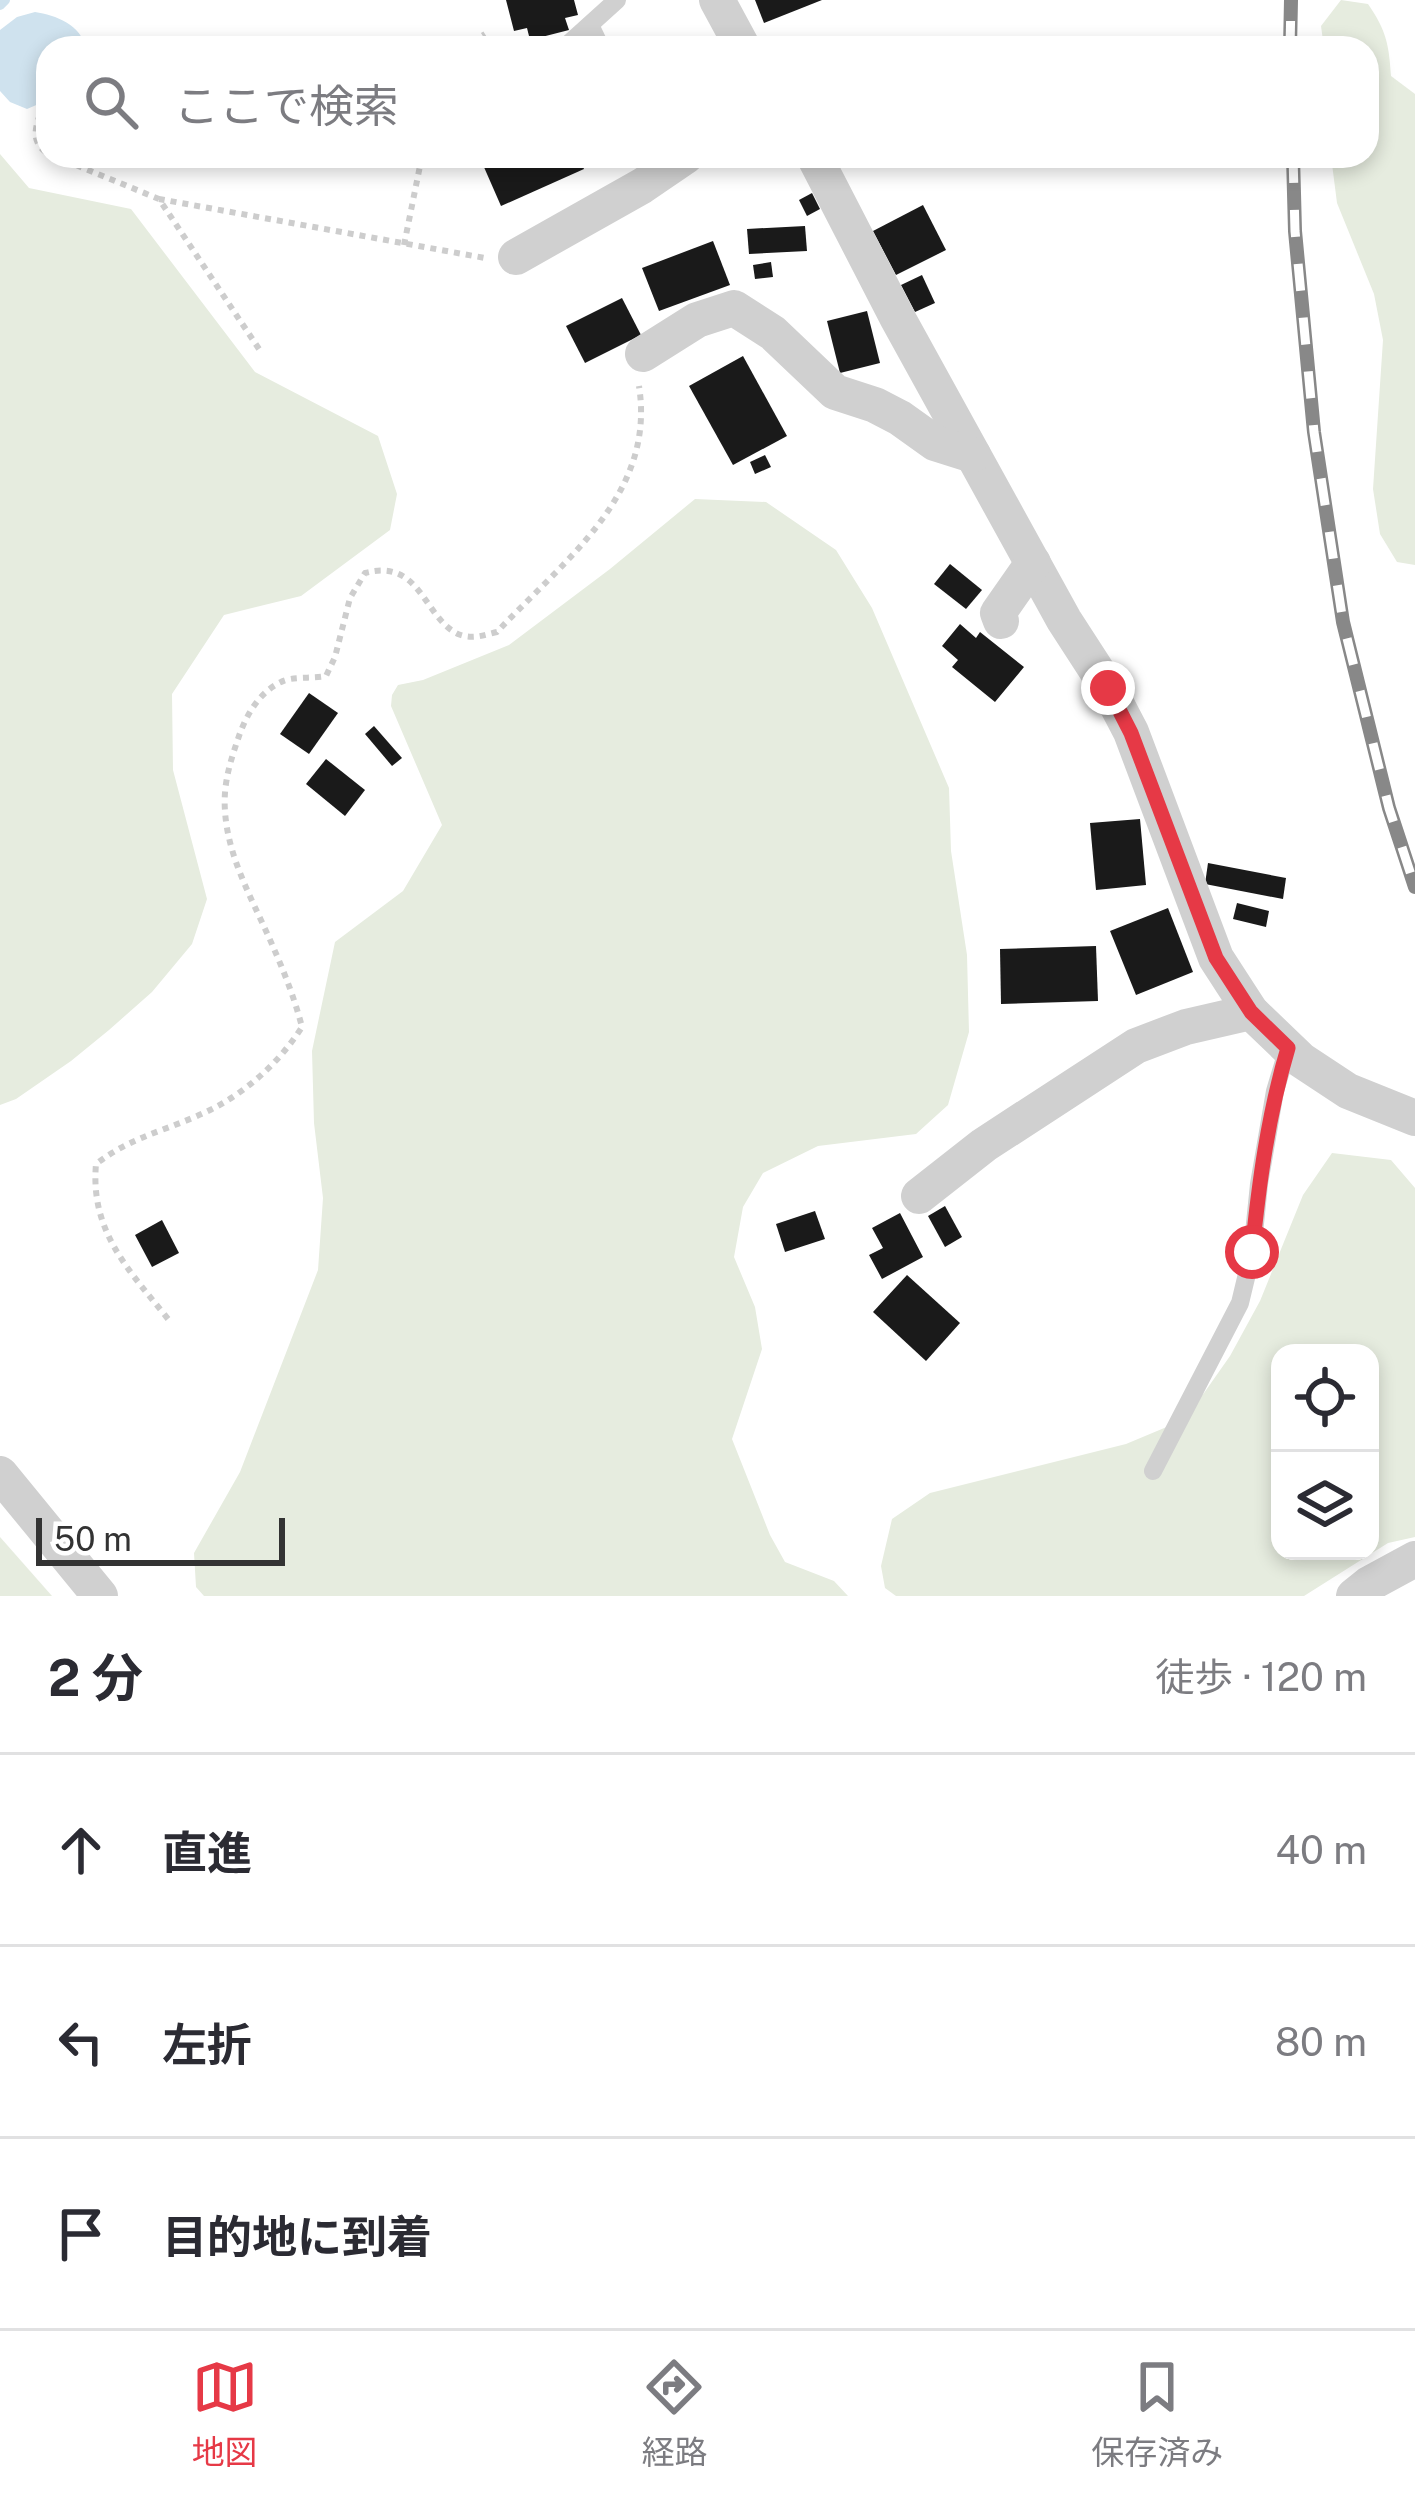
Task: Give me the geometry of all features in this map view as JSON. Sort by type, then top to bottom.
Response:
[{"type":"street","points":[[717,0],[736,36]]},
{"type":"street","points":[[516,257],[668,168]]},
{"type":"street","points":[[820,168],[897,317],[1131,733],[1216,958],[1251,1012],[1288,1048],[1348,1091],[1415,1118]]},
{"type":"street","points":[[643,354],[697,320],[734,308],[773,333],[835,392],[875,405],[934,442],[973,455]]},
{"type":"street","points":[[1001,621],[998,614],[1033,563]]},
{"type":"street","points":[[919,1196],[984,1144],[1136,1046],[1186,1027],[1251,1012]]},
{"type":"street","points":[[0,1474],[100,1596]]},
{"type":"street","points":[[1354,1596],[1415,1559]]},
{"type":"lane","points":[[578,36],[616,0]]},
{"type":"lane","points":[[590,26],[595,36]]},
{"type":"lane","points":[[1153,1471],[1240,1303],[1275,1091],[1288,1048]]},
{"type":"path","points":[[83,168],[159,199],[480,258],[516,257]]},
{"type":"path","points":[[404,245],[420,168]]},
{"type":"path","points":[[159,199],[260,350]]},
{"type":"path","points":[[168,1319],[105,1232],[94,1184],[96,1164],[121,1145],[202,1114],[262,1076],[302,1027],[229,839],[227,770],[244,720],[267,690],[286,679],[326,676],[350,598],[365,573],[382,568],[407,579],[458,634],[474,638],[497,632],[606,517],[625,486],[640,436],[638,380],[643,354]]},
{"type":"shaded area","points":[[1341,0],[1368,4],[1386,38],[1391,76],[1415,94],[1415,565],[1397,562],[1380,534],[1373,489],[1383,340],[1374,294],[1337,203],[1333,168],[1379,168],[1379,36],[1322,36],[1321,26]]},
{"type":"shaded area","points":[[0,154],[29,188],[131,209],[255,372],[378,436],[397,494],[390,530],[301,596],[224,615],[172,694],[173,770],[207,899],[192,944],[152,992],[109,1030],[16,1099],[0,1105]]},
{"type":"shaded area","points":[[695,499],[766,502],[836,550],[872,608],[949,788],[951,851],[967,955],[969,1032],[948,1105],[916,1134],[818,1146],[763,1173],[743,1207],[734,1257],[755,1307],[762,1349],[732,1439],[785,1562],[834,1581],[848,1596],[204,1596],[196,1587],[194,1553],[240,1472],[318,1270],[323,1198],[312,1051],[335,942],[403,891],[442,825],[391,706],[392,695],[398,685],[423,680],[509,645]]},
{"type":"shaded area","points":[[1332,1153],[1391,1160],[1415,1188],[1415,1537],[1379,1549],[1379,1344],[1271,1344],[1271,1560],[1361,1560],[1304,1596],[896,1596],[885,1588],[881,1566],[892,1519],[930,1493],[1126,1444],[1169,1426],[1204,1393],[1260,1301],[1303,1195]]},
{"type":"shaded area","points":[[0,1537],[52,1596],[0,1596]]},
{"type":"water","points":[[35,12],[51,16],[81,36],[36,36],[36,105],[27,109],[10,102],[0,91],[0,30],[17,17]]},
{"type":"building","points":[[506,0],[574,0],[578,15],[565,18],[569,30],[546,36],[529,36],[527,28],[514,31]]},
{"type":"building","points":[[755,0],[822,0],[764,23]]},
{"type":"building","points":[[484,168],[584,169],[501,206]]},
{"type":"building","points":[[812,193],[820,209],[807,216],[799,200]]},
{"type":"building","points":[[923,205],[946,250],[896,275],[873,231]]},
{"type":"building","points":[[805,226],[807,251],[749,254],[747,229]]},
{"type":"building","points":[[713,241],[730,285],[659,311],[642,268]]},
{"type":"building","points":[[771,262],[773,277],[755,279],[753,265]]},
{"type":"building","points":[[922,275],[935,303],[915,312],[901,285]]},
{"type":"building","points":[[622,298],[641,335],[585,363],[566,326]]},
{"type":"building","points":[[867,311],[880,363],[840,373],[827,321]]},
{"type":"building","points":[[743,356],[787,436],[733,465],[689,386]]},
{"type":"building","points":[[765,455],[771,467],[755,474],[750,462]]},
{"type":"building","points":[[950,564],[982,590],[966,609],[934,584]]},
{"type":"building","points":[[960,624],[976,638],[980,632],[1024,667],[995,702],[952,667],[958,660],[942,646]]},
{"type":"building","points":[[309,693],[338,713],[309,754],[280,734]]},
{"type":"building","points":[[374,726],[402,758],[392,766],[365,734]]},
{"type":"building","points":[[326,759],[365,790],[345,816],[306,784]]},
{"type":"building","points":[[1140,819],[1146,885],[1096,890],[1090,823]]},
{"type":"building","points":[[1208,863],[1286,878],[1283,899],[1205,884]]},
{"type":"building","points":[[1237,903],[1269,911],[1266,927],[1233,919]]},
{"type":"building","points":[[1168,908],[1193,972],[1136,995],[1110,931]]},
{"type":"building","points":[[1096,946],[1098,1001],[1001,1004],[1000,949]]},
{"type":"building","points":[[945,1206],[962,1237],[945,1247],[928,1216]]},
{"type":"building","points":[[815,1211],[825,1239],[785,1252],[776,1224]]},
{"type":"building","points":[[900,1213],[923,1257],[882,1279],[869,1255],[883,1248],[872,1228]]},
{"type":"building","points":[[162,1220],[179,1253],[152,1267],[135,1235]]},
{"type":"building","points":[[907,1275],[960,1323],[926,1361],[873,1312]]},
{"type":"waterway","points":[[0,5],[5,0]]},
{"type":"railway","points":[[1290,36],[1291,0]]},
{"type":"railway","points":[[1293,168],[1314,432],[1343,622],[1389,808],[1415,887]]},
{"type":"route","points":[[1108,688],[1131,733],[1216,958],[1251,1012],[1288,1048],[1258,1184],[1252,1252]]}]
